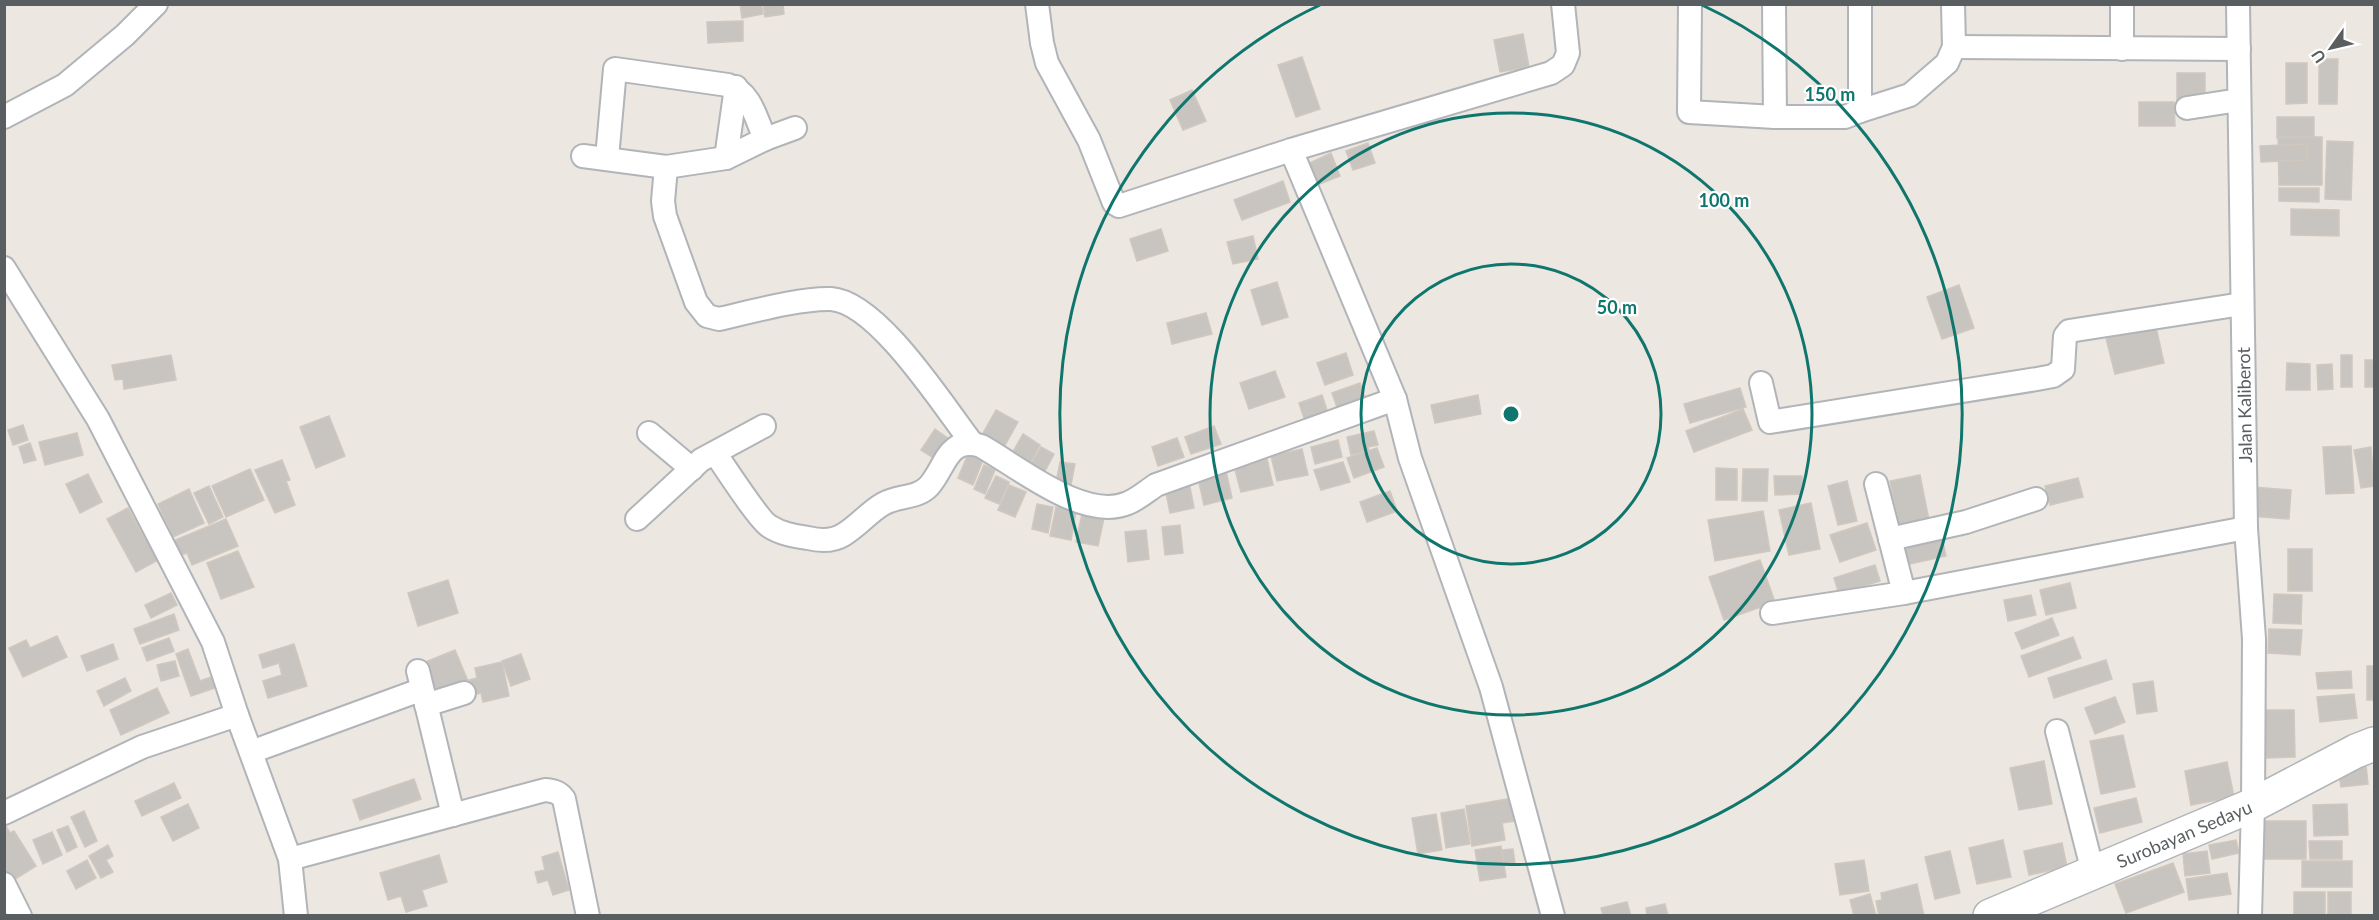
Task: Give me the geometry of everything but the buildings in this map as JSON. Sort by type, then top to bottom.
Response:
[{"type":"main road","name":"Surobayan Sedayu","points":[[1990,915],[2253,805],[2356,751],[2374,744]]},
{"type":"street","points":[[4,117],[65,85],[125,35],[156,4]]},
{"type":"street","points":[[1037,4],[1047,63],[1089,140],[1116,205],[1119,206],[1291,150],[1551,73],[1563,64],[1568,53],[1563,4]]},
{"type":"street","points":[[1690,4],[1689,112],[1775,117],[1845,117],[1905,98],[1915,92],[1947,63],[1954,47],[1953,4]]},
{"type":"street","points":[[1774,4],[1775,117]]},
{"type":"street","points":[[1860,4],[1860,111]]},
{"type":"street","points":[[2122,4],[2122,49]]},
{"type":"street","name":"Jalan Kaliberot","points":[[2238,4],[2246,528],[2254,639],[2250,915]]},
{"type":"street","points":[[1954,47],[2239,49]]},
{"type":"street","points":[[607,158],[615,69],[736,87],[747,97],[765,139]]},
{"type":"street","points":[[726,158],[736,87]]},
{"type":"street","points":[[2187,108],[2239,100]]},
{"type":"street","points":[[583,156],[666,167],[726,158],[765,139],[795,128]]},
{"type":"street","points":[[1291,150],[1395,399],[1410,458],[1491,687],[1553,915]]},
{"type":"street","points":[[666,167],[663,201],[665,216],[696,302],[707,316],[718,319],[812,300],[842,301],[854,307],[878,324],[897,344],[972,443],[996,454],[1072,501],[1101,507],[1127,503],[1156,485],[1395,399]]},
{"type":"street","points":[[4,268],[98,419],[213,642],[290,859],[296,915]]},
{"type":"street","points":[[1761,383],[1770,422],[2037,379],[2054,376],[2063,369],[2065,336],[2069,331],[2242,304]]},
{"type":"street","points":[[637,519],[701,460],[764,426]]},
{"type":"street","points":[[649,433],[692,469]]},
{"type":"street","points":[[715,453],[767,525],[785,534],[829,540],[843,535],[884,503],[922,492],[930,485],[944,460],[952,451],[962,445],[972,443]]},
{"type":"street","points":[[1876,484],[1904,593]]},
{"type":"street","points":[[1890,539],[1966,522],[2036,499]]},
{"type":"street","points":[[1772,614],[1904,593],[2246,528]]},
{"type":"street","points":[[418,671],[419,699],[453,815]]},
{"type":"street","points":[[251,752],[419,699],[464,693]]},
{"type":"street","points":[[4,813],[142,747],[237,715]]},
{"type":"street","points":[[2057,731],[2093,872]]},
{"type":"street","points":[[290,859],[545,790],[556,792],[564,800],[588,915]]},
{"type":"street","points":[[4,884],[20,915]]}]
